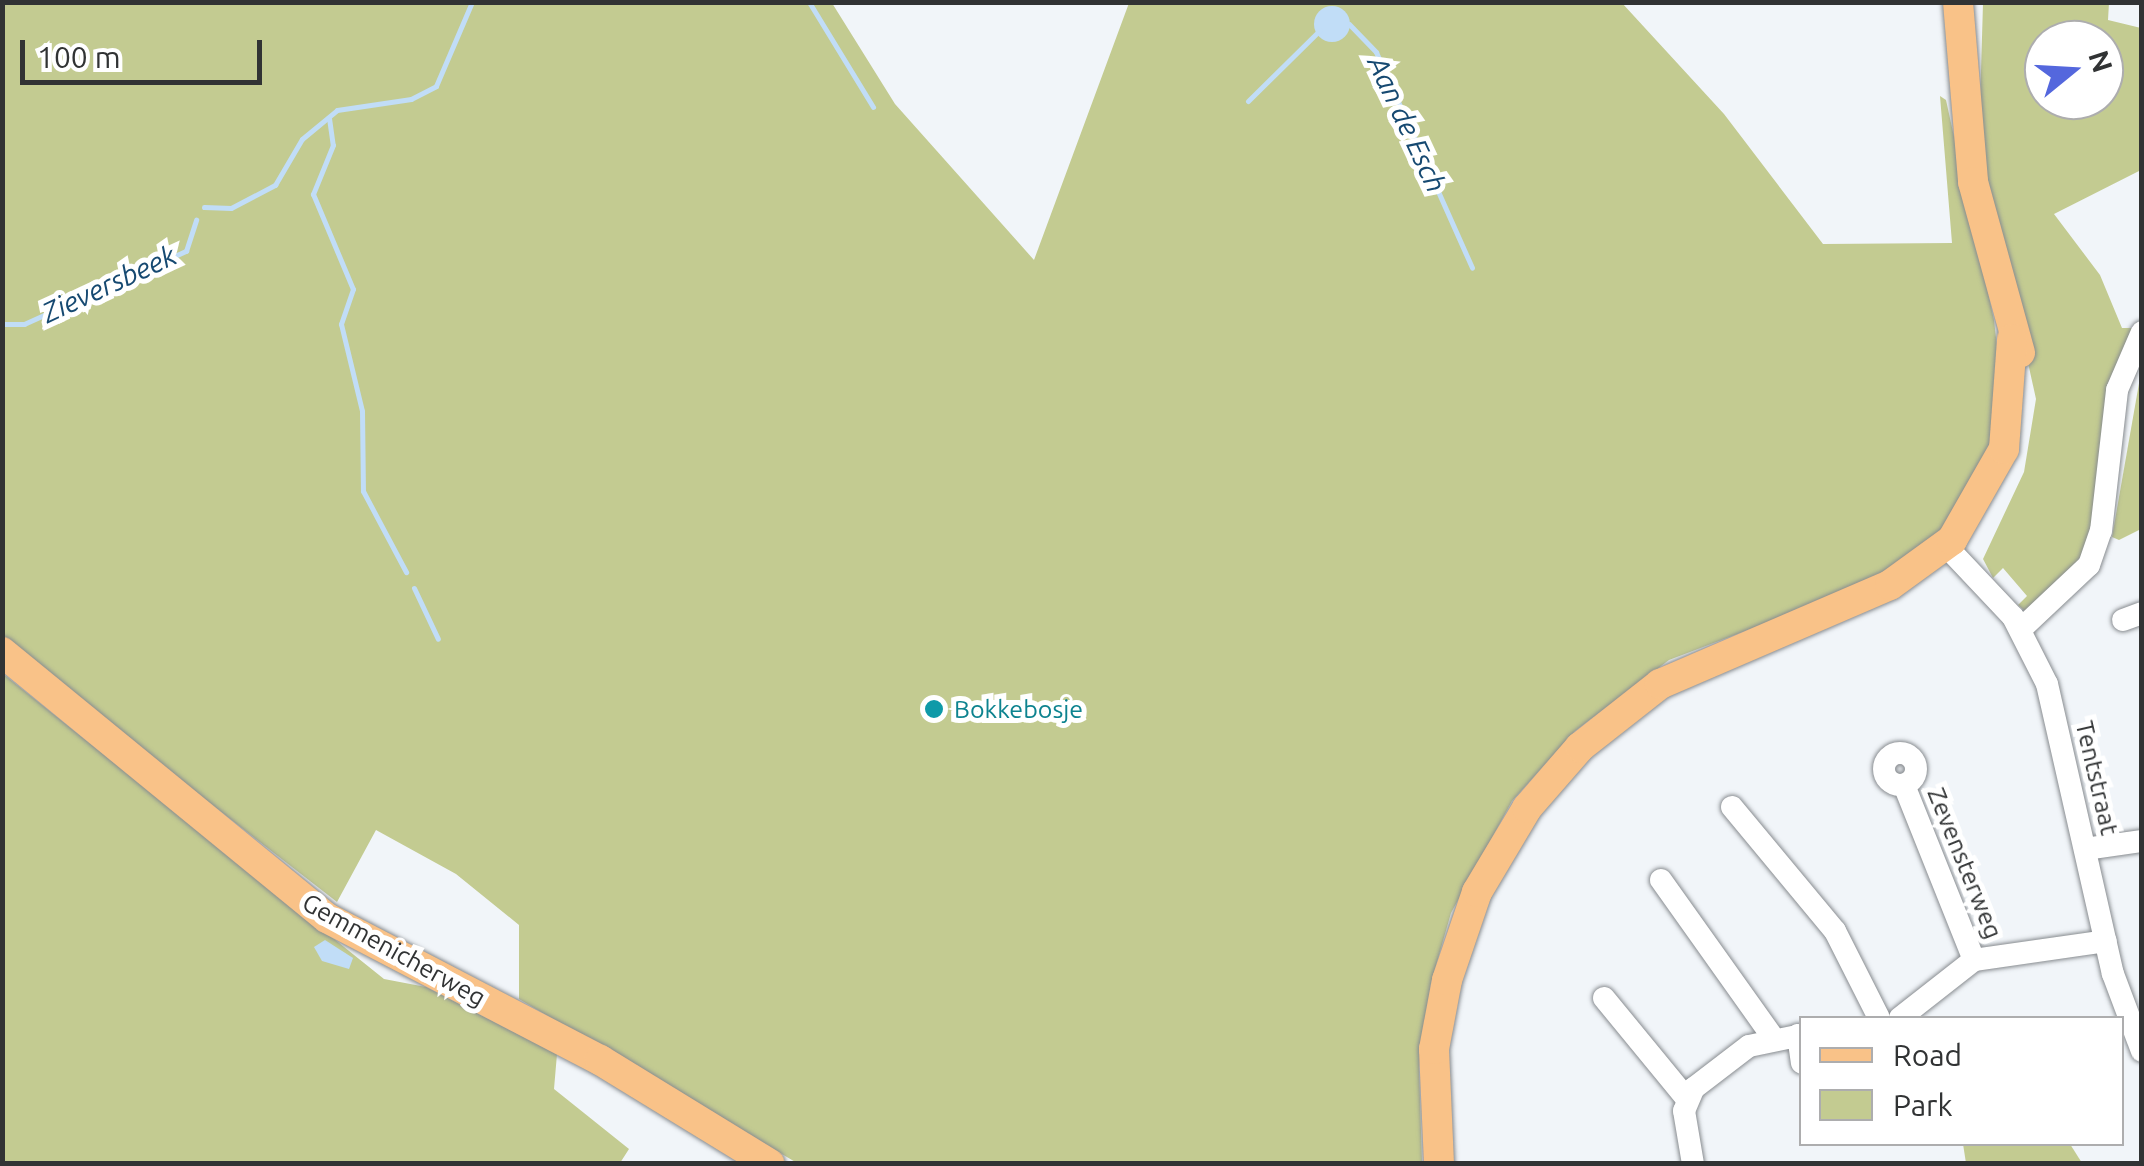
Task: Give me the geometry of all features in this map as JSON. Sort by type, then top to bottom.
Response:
[{"type":"main road","points":[[1438,1164],[1440,1004],[1468,912],[1515,826],[1580,747],[1650,690],[1806,620],[1896,600],[1952,552],[2000,462],[2012,339],[1971,173],[1963,11]]},
{"type":"main road","name":"Gemmenicherweg","points":[[2,652],[327,918],[568,1042],[770,1164]]},
{"type":"street","points":[[2021,629],[2089,565],[2102,531],[2117,390],[2142,332]]},
{"type":"street","name":"Tentstraat","points":[[1952,552],[2021,629],[2047,684],[2106,941],[2142,1051]]},
{"type":"street","name":"Zevensterweg","points":[[1904,785],[1974,960]]},
{"type":"street","points":[[1732,808],[1835,931],[1878,1016]]},
{"type":"street","points":[[2086,848],[2142,841]]},
{"type":"street","points":[[1660,880],[1772,1036]]},
{"type":"street","points":[[1903,1016],[1974,960],[2106,941]]},
{"type":"street","points":[[1604,998],[1687,1099],[1693,1164]]},
{"type":"street","points":[[1687,1099],[1772,1036],[1799,1035]]},
{"type":"green space","points":[[2,3],[832,3],[895,104],[1034,260],[1129,3],[1622,3],[1724,114],[1823,244],[1952,243],[1940,96],[1946,100],[1994,320],[2004,409],[1978,482],[1925,551],[1845,593],[1669,660],[1575,731],[1512,801],[1451,913],[1431,983],[1419,1067],[1422,1163],[797,1163],[519,999],[519,925],[456,874],[376,830],[337,902],[3,642]]},
{"type":"green space","points":[[1983,3],[2109,3],[2108,20],[2024,20],[2024,120],[2124,120],[2124,24],[2141,28],[2141,170],[2054,214],[2100,275],[2122,328],[2132,328],[2110,388],[2089,543],[2066,580],[2025,611],[2018,605],[2027,596],[2003,568],[1993,578],[1983,559],[2024,472],[2036,399],[1979,140]]},
{"type":"green space","points":[[2141,372],[2141,529],[2119,540],[2112,537]]},
{"type":"green space","points":[[2,673],[384,979],[426,987],[557,1054],[554,1089],[629,1149],[620,1163],[3,1163]]},
{"type":"green space","points":[[1963,1146],[2071,1146],[2082,1163],[1966,1163]]},
{"type":"water","points":[[1332,6],[1345,11],[1350,24],[1345,37],[1332,42],[1319,37],[1314,24],[1319,11]]},
{"type":"water","points":[[325,940],[353,958],[349,969],[322,961],[314,947]]},
{"type":"waterway","name":"Zieversbeek","points":[[204,207],[231,208],[275,185],[302,139],[337,110],[411,99],[436,86],[472,2]]},
{"type":"waterway","points":[[809,2],[873,107]]},
{"type":"waterway","name":"Aan de Esch","points":[[1349,24],[1376,52],[1472,268]]},
{"type":"waterway","points":[[1248,101],[1320,30]]},
{"type":"waterway","points":[[329,118],[333,145],[313,194],[353,289],[341,324],[362,411],[363,491],[406,572]]},
{"type":"waterway","name":"Zieversbeek","points":[[2,324],[24,324],[186,251],[196,220]]},
{"type":"waterway","points":[[414,588],[438,639]]},
{"type":"place","name":"Bokkebosje","points":[[934,709]]}]
